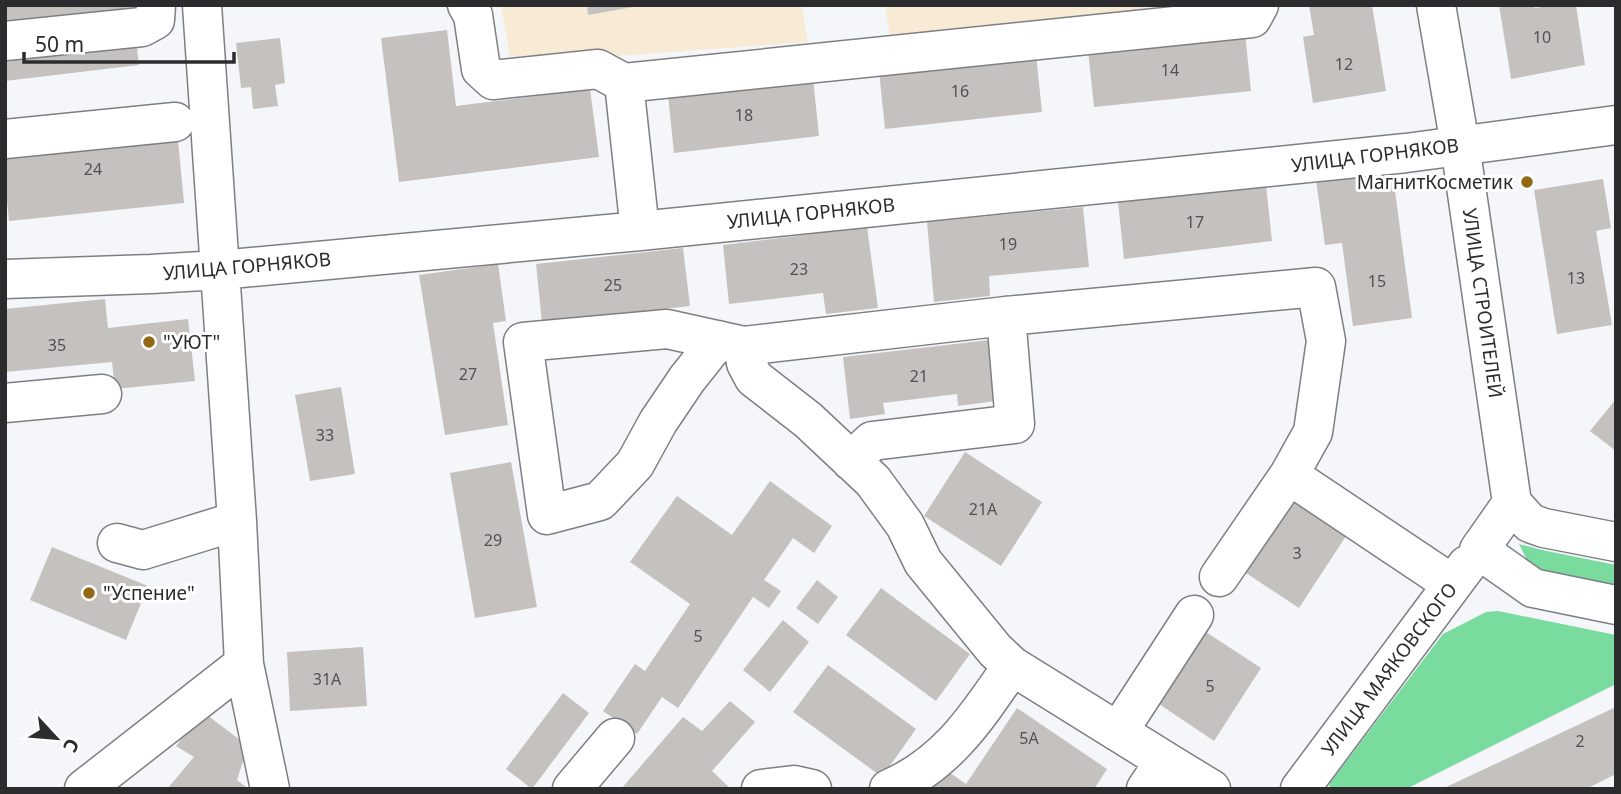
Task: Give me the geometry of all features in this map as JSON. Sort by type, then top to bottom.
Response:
[{"type":"street","points":[[5,41],[142,27],[155,20],[156,5]]},
{"type":"street","points":[[202,5],[237,520],[244,664],[270,789]]},
{"type":"street","points":[[467,5],[473,15],[481,69],[493,79],[598,69],[624,83],[1252,18],[1259,5]]},
{"type":"street","name":"УЛИЦА СТРОИТЕЛЕЙ","points":[[1436,5],[1460,145],[1512,503]]},
{"type":"street","points":[[624,83],[640,231]]},
{"type":"street","points":[[5,139],[175,122]]},
{"type":"street","name":"УЛИЦА ГОРНЯКОВ","points":[[5,279],[220,270],[640,231],[1406,153],[1616,125]]},
{"type":"street","points":[[731,343],[680,390],[635,464],[600,501],[547,515],[523,342],[667,329],[731,343],[1316,287],[1326,341],[1313,432],[1289,475],[1219,577]]},
{"type":"street","points":[[851,461],[872,441],[1015,424],[1006,316]]},
{"type":"street","points":[[731,343],[754,378],[808,420],[873,481],[905,525],[923,562],[995,650],[1012,666],[1118,732],[1155,775],[1211,789]]},
{"type":"street","points":[[5,403],[102,394]]},
{"type":"street","points":[[1289,475],[1452,584]]},
{"type":"street","points":[[1616,542],[1530,523],[1512,503],[1479,550],[1533,588],[1616,606]]},
{"type":"street","points":[[117,542],[143,550],[237,520]]},
{"type":"street","name":"УЛИЦА МАЯКОВСКОГО","points":[[1300,789],[1479,550]]},
{"type":"street","points":[[1118,732],[1194,615]]},
{"type":"street","points":[[85,789],[244,664]]},
{"type":"street","points":[[889,789],[907,781],[961,737],[1012,666]]},
{"type":"street","points":[[572,789],[615,737]]},
{"type":"street","points":[[761,789],[794,785],[812,789]]},
{"type":"shaded area","points":[[501,5],[802,5],[808,42],[511,64]]},
{"type":"shaded area","points":[[885,5],[1184,5],[890,36]]},
{"type":"green space","points":[[1519,544],[1616,565],[1616,590],[1573,583],[1543,573],[1529,562]]},
{"type":"green space","points":[[1498,611],[1616,635],[1616,684],[1406,789],[1330,789],[1329,784],[1443,634],[1486,612]]},
{"type":"building","points":[[5,5],[131,5],[132,16],[5,33]]},
{"type":"building","points":[[587,5],[633,5],[633,7],[588,15]]},
{"type":"building","points":[[1309,5],[1372,5],[1386,91],[1313,103],[1303,37],[1314,35]]},
{"type":"building","points":[[1499,5],[1535,5],[1535,8],[1576,5],[1585,65],[1511,79]]},
{"type":"building","points":[[447,30],[456,106],[590,89],[599,157],[399,182],[381,38]]},
{"type":"building","points":[[1245,33],[1251,91],[1094,107],[1088,50]]},
{"type":"building","points":[[280,38],[285,83],[275,85],[278,106],[253,109],[251,87],[241,88],[236,43]]},
{"type":"building","points":[[136,39],[139,65],[5,81],[5,54]]},
{"type":"building","points":[[1036,54],[1042,112],[885,129],[879,71]]},
{"type":"building","points":[[813,78],[819,136],[674,153],[668,95]]},
{"type":"building","points":[[178,140],[184,203],[9,221],[5,157]]},
{"type":"building","points":[[1392,169],[1412,318],[1353,326],[1342,243],[1325,245],[1316,180]]},
{"type":"building","points":[[1603,179],[1611,228],[1596,231],[1612,325],[1557,334],[1534,190]]},
{"type":"building","points":[[1266,185],[1272,241],[1124,259],[1118,202]]},
{"type":"building","points":[[1083,207],[1089,267],[989,276],[990,296],[934,302],[927,222]]},
{"type":"building","points":[[867,227],[878,308],[826,314],[823,293],[729,304],[723,245]]},
{"type":"building","points":[[683,248],[690,306],[542,323],[536,264]]},
{"type":"building","points":[[498,264],[506,321],[493,323],[508,425],[445,435],[419,275]]},
{"type":"building","points":[[105,299],[108,328],[188,319],[195,381],[115,389],[112,362],[5,372],[5,309]]},
{"type":"building","points":[[989,340],[996,401],[958,406],[957,394],[883,403],[885,414],[850,419],[843,357]]},
{"type":"building","points":[[341,387],[355,474],[310,481],[295,395]]},
{"type":"building","points":[[1616,399],[1616,451],[1590,431]]},
{"type":"building","points":[[965,452],[1042,502],[1001,566],[924,516]]},
{"type":"building","points":[[511,462],[537,607],[475,618],[450,473]]},
{"type":"building","points":[[770,481],[832,526],[814,553],[793,538],[764,580],[781,591],[769,608],[753,597],[678,708],[662,697],[637,734],[603,711],[635,664],[645,671],[690,604],[630,562],[677,496],[732,535]]},
{"type":"building","points":[[1295,498],[1348,533],[1299,608],[1246,573]]},
{"type":"building","name":"\"Успение\"","points":[[52,547],[148,586],[126,640],[30,600]]},
{"type":"building","points":[[817,580],[838,597],[818,624],[796,608]]},
{"type":"building","points":[[881,588],[970,654],[936,701],[846,635]]},
{"type":"building","points":[[783,620],[809,642],[770,692],[743,670]]},
{"type":"building","points":[[1206,632],[1261,668],[1214,741],[1159,704]]},
{"type":"building","points":[[363,647],[367,706],[290,711],[287,652]]},
{"type":"building","points":[[828,665],[916,729],[882,777],[793,712]]},
{"type":"building","points":[[563,693],[589,713],[532,789],[506,769]]},
{"type":"building","points":[[730,701],[755,722],[712,771],[731,789],[621,789],[683,717],[702,731]]},
{"type":"building","points":[[1616,707],[1616,774],[1586,789],[1442,789]]},
{"type":"building","points":[[1017,708],[1107,769],[1094,789],[933,789],[946,770],[966,784]]},
{"type":"building","points":[[203,712],[248,746],[237,780],[249,789],[167,789],[194,757],[176,746]]},
{"type":"place","name":"МагнитКосметик","points":[[1527,182]]},
{"type":"place","name":"\"УЮТ\"","points":[[149,342]]},
{"type":"place","name":"\"Успение\"","points":[[89,593]]}]
